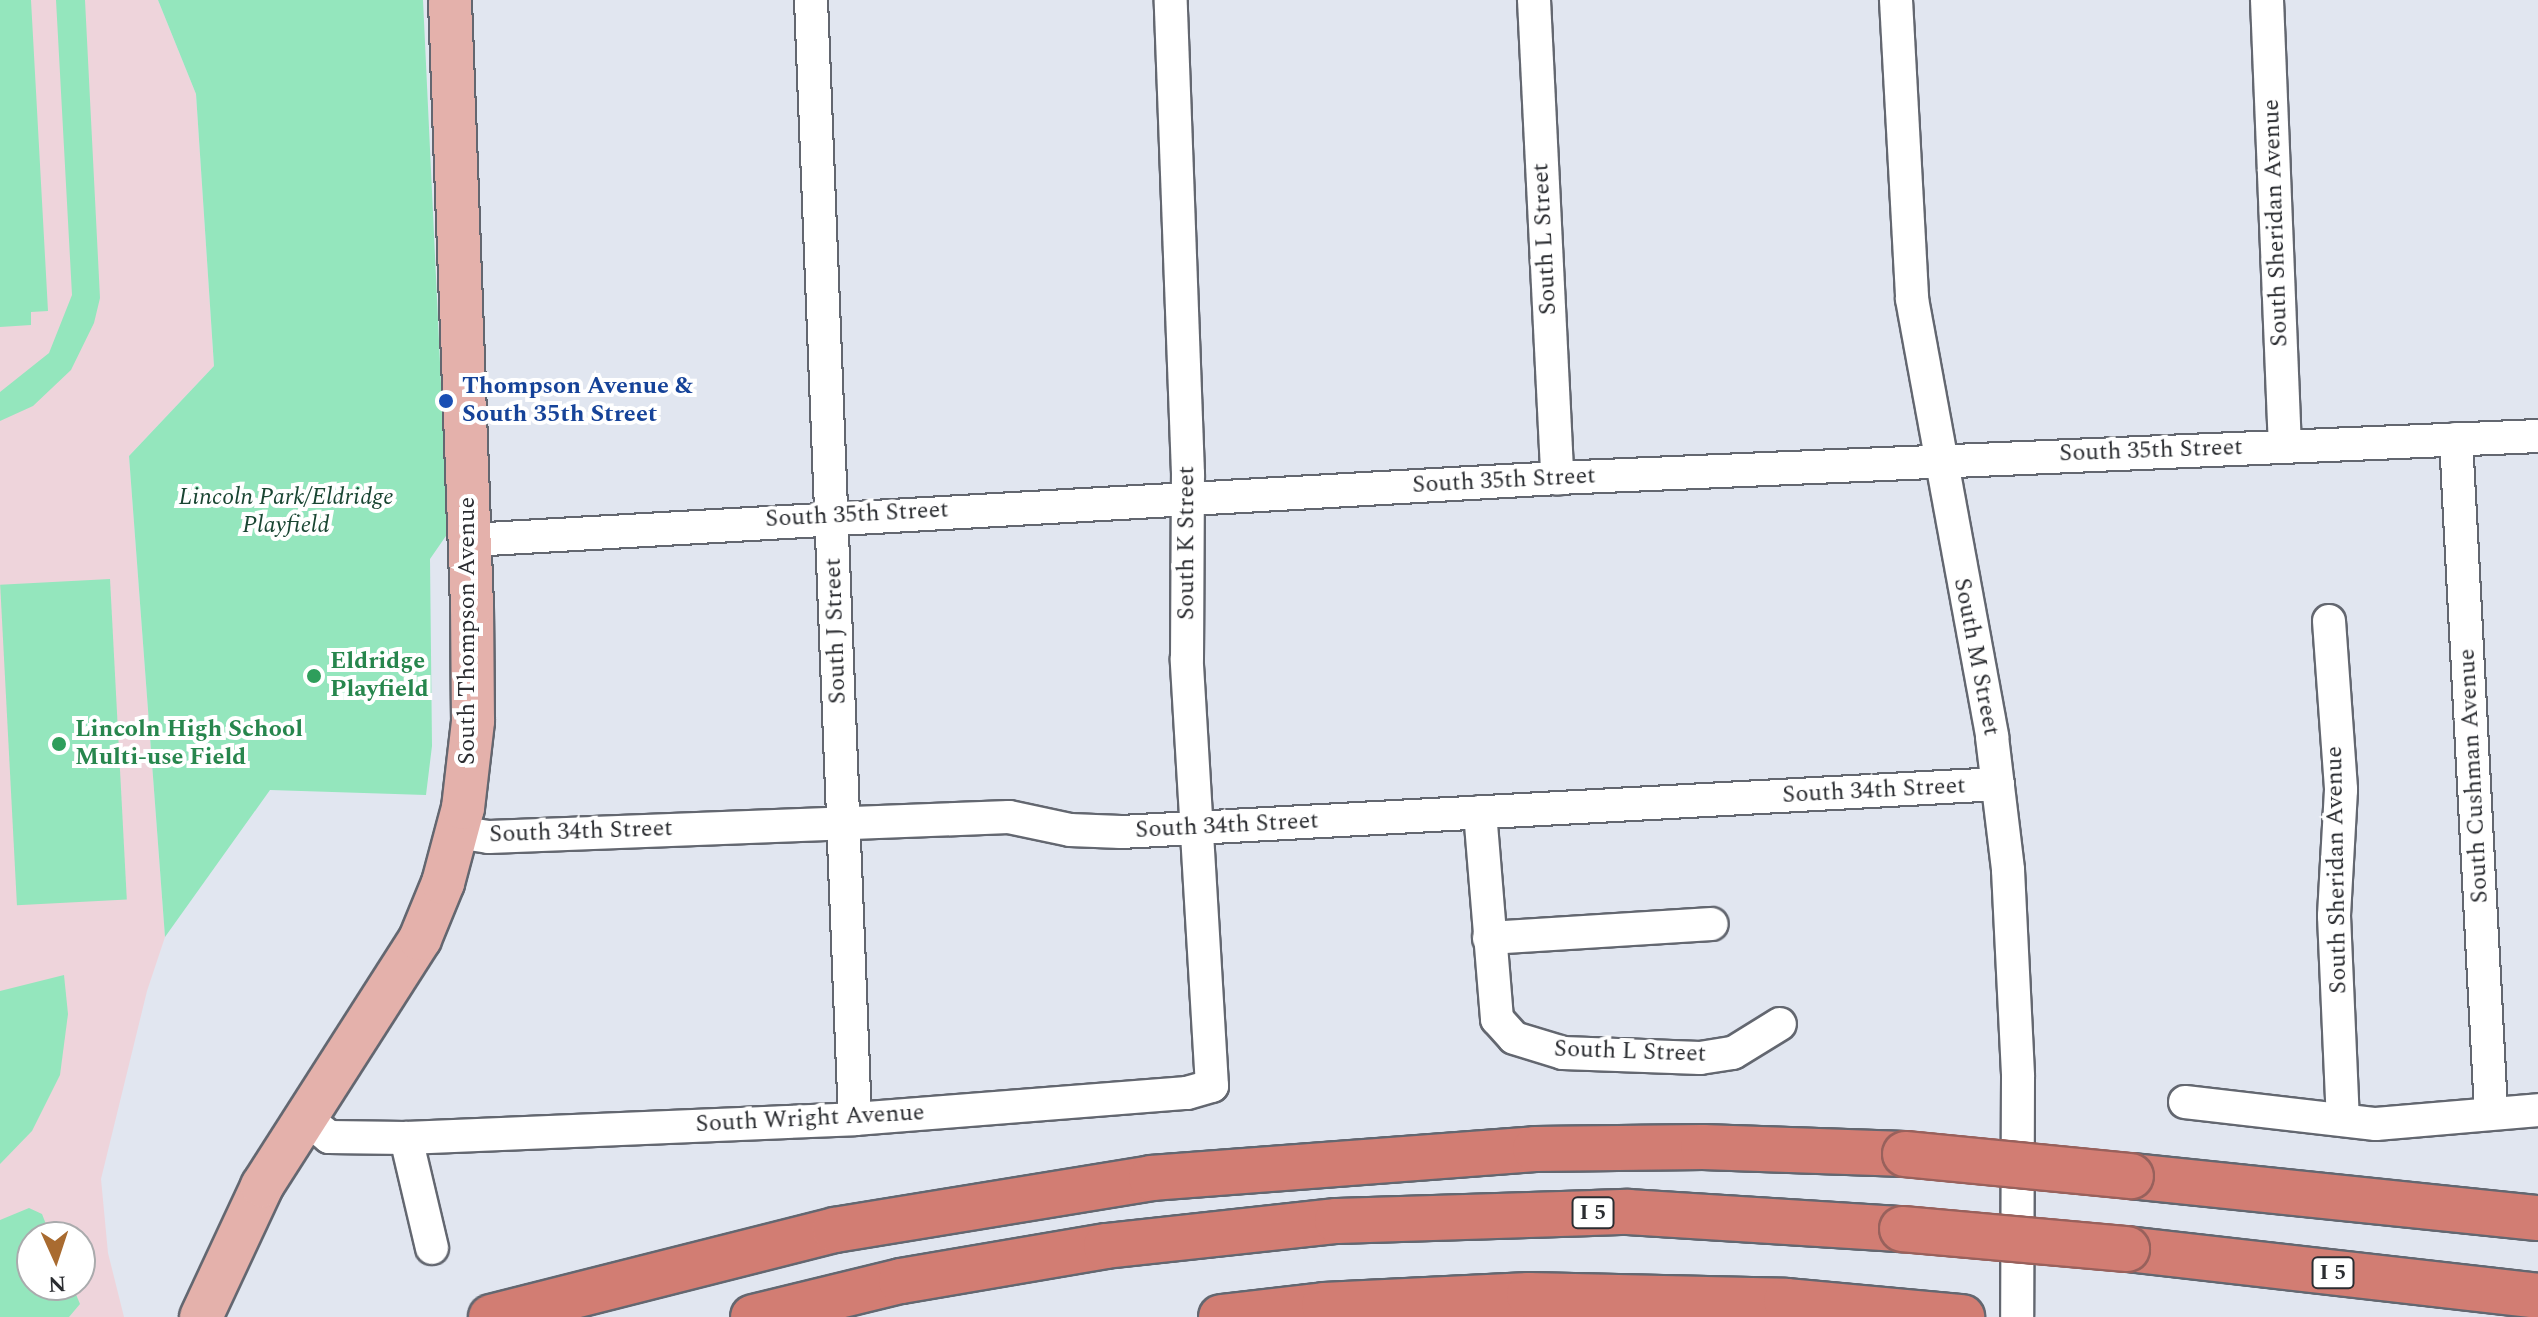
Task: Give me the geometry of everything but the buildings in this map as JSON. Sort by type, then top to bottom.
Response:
[{"type":"highway","points":[[491,1317],[651,1276],[946,1208],[1268,1165],[1535,1149],[1703,1147],[1905,1154],[2538,1218]]},
{"type":"highway","name":"I 5","points":[[753,1317],[901,1281],[1078,1250],[1323,1222],[1628,1212],[1902,1229],[2127,1249],[2538,1296]]},
{"type":"highway","points":[[545,1317],[651,1276]]},
{"type":"highway","points":[[1221,1317],[1324,1305],[1529,1295],[1786,1301],[1962,1317]]},
{"type":"main road","name":"South Thompson Avenue","points":[[206,1304],[262,1186],[420,939],[457,832],[473,721],[470,540],[450,0]]},
{"type":"street","name":"South J Street","points":[[811,0],[855,1119]]},
{"type":"street","name":"South K Street","points":[[1171,0],[1187,499],[1187,659],[1212,1086]]},
{"type":"street","name":"South L Street","points":[[1534,0],[1557,478]]},
{"type":"street","name":"South M Street","points":[[1896,0],[1907,247],[1939,461],[1998,784],[2016,1025],[2017,1317]]},
{"type":"street","name":"South Sheridan Avenue","points":[[2267,0],[2285,446]]},
{"type":"street","name":"South 35th Street","points":[[470,540],[831,516],[1557,478],[2538,436]]},
{"type":"street","name":"South Cushman Avenue","points":[[2456,439],[2491,1112]]},
{"type":"street","name":"South Sheridan Avenue","points":[[2329,621],[2341,790],[2334,916],[2343,1119]]},
{"type":"street","name":"South 34th Street","points":[[457,832],[489,837],[1009,817],[1092,832],[1998,784]]},
{"type":"street","name":"South L Street","points":[[1480,812],[1497,1019],[1505,1031],[1532,1047],[1563,1053],[1700,1058],[1733,1053],[1780,1024]]},
{"type":"street","points":[[1489,938],[1712,924]]},
{"type":"street","name":"South Wright Avenue","points":[[305,1118],[329,1137],[406,1138],[855,1119],[1187,1093],[1212,1086]]},
{"type":"street","points":[[2185,1102],[2376,1124],[2538,1110]]},
{"type":"street","points":[[406,1138],[432,1248]]},
{"type":"shaded area","points":[[0,0],[158,0],[196,94],[214,366],[129,456],[165,937],[147,991],[101,1179],[108,1253],[124,1317],[0,1317]]},
{"type":"green space","points":[[0,0],[31,0],[48,311],[31,312],[31,325],[0,327]]},
{"type":"green space","points":[[56,0],[85,0],[100,298],[94,323],[71,370],[33,406],[0,421],[0,392],[49,353],[72,295]]},
{"type":"green space","name":"Lincoln Park/Eldridge Playfield","points":[[158,0],[423,0],[448,533],[430,559],[432,746],[426,795],[270,790],[165,937],[129,456],[214,366],[196,94]]},
{"type":"green space","name":"Lincoln High School Multi-use Field","points":[[110,579],[127,900],[17,905],[0,585]]},
{"type":"green space","points":[[64,975],[68,1014],[60,1075],[32,1131],[0,1164],[0,991]]},
{"type":"green space","points":[[29,1208],[42,1214],[45,1221],[16,1221],[16,1301],[79,1301],[80,1304],[69,1317],[0,1317],[0,1220]]},
{"type":"place","name":"Thompson Avenue & South 35th Street","points":[[446,401]]},
{"type":"place","name":"Eldridge Playfield","points":[[314,676]]},
{"type":"place","name":"Lincoln High School Multi-use Field","points":[[59,744]]}]
